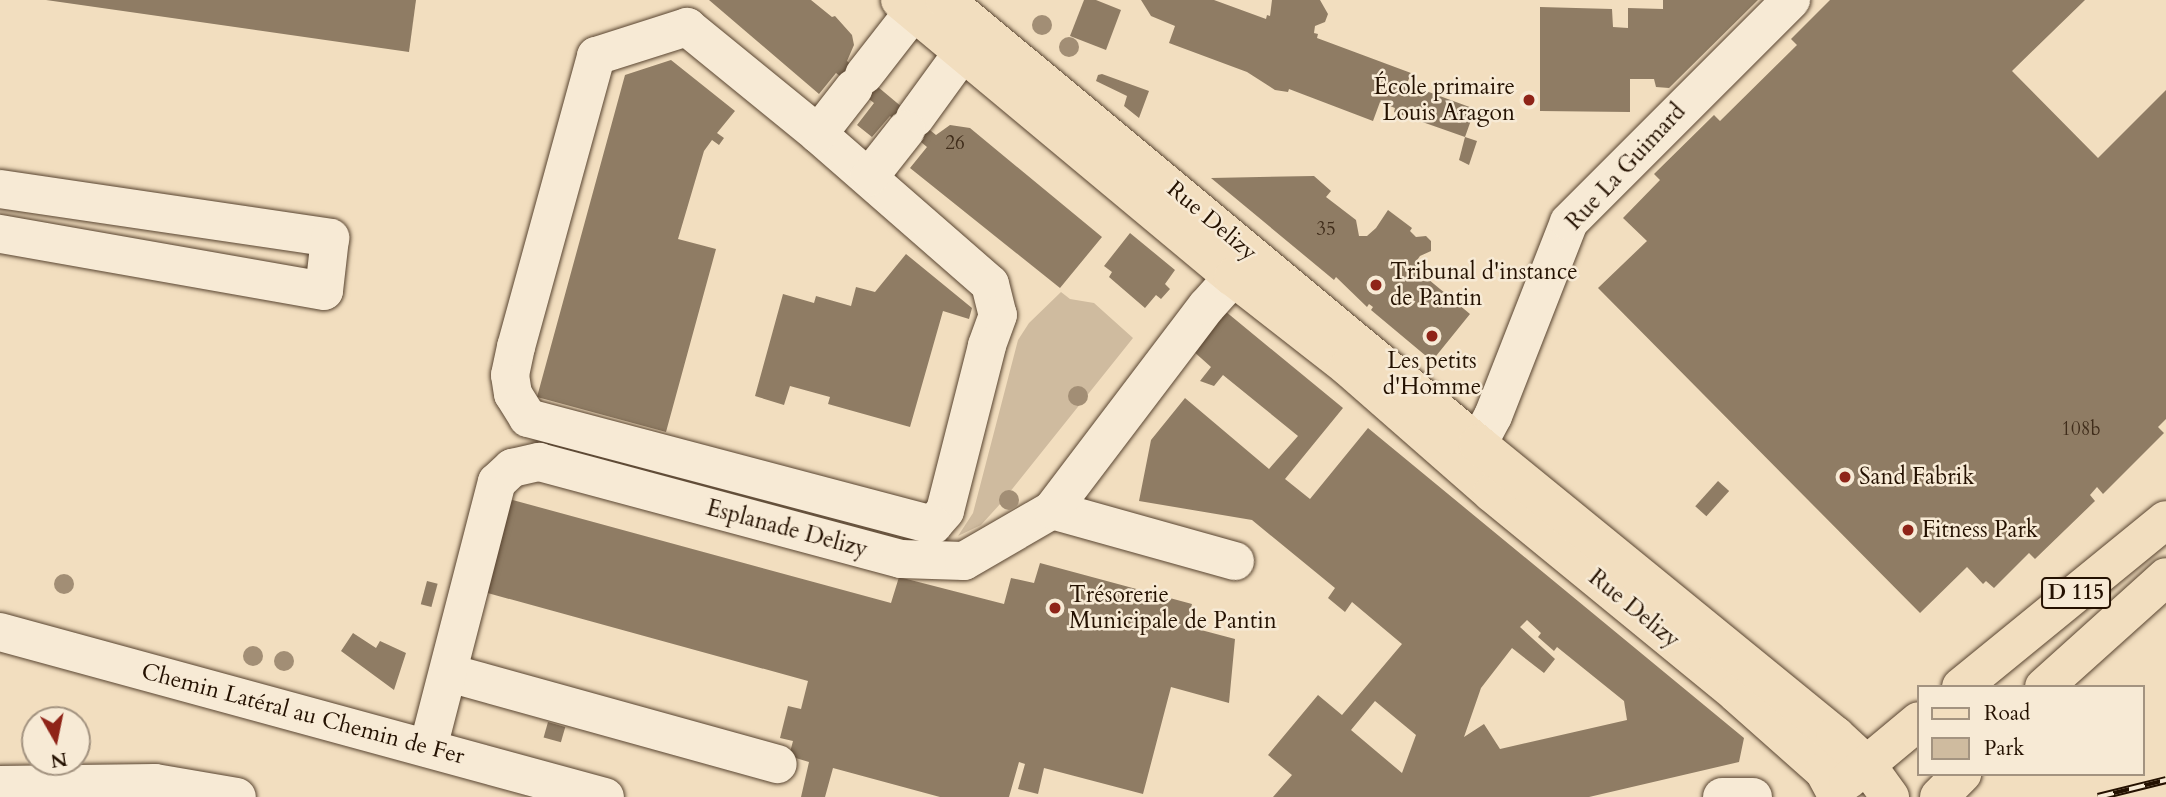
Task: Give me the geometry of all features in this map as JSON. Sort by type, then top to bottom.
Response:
[{"type":"main road","name":"Rue Delizy","points":[[919,4],[1478,444],[1866,764],[1890,797]]},
{"type":"main road","name":"Rue Delizy","points":[[919,4],[963,52],[1233,276],[1348,367],[1492,493],[1736,693],[1830,787]]},
{"type":"main road","name":"D 115","points":[[1963,685],[2166,520]]},
{"type":"main road","name":"D 115","points":[[2045,684],[2166,577]]},
{"type":"main road","points":[[1830,787],[1866,764],[1918,722]]},
{"type":"main road","points":[[1866,764],[1918,742]]},
{"type":"main road","points":[[1939,797],[1960,776]]},
{"type":"street","name":"Rue La Guimard","points":[[1478,444],[1493,416],[1569,222],[1791,0]]},
{"type":"street","points":[[818,134],[919,4]]},
{"type":"street","points":[[687,27],[818,134],[990,284],[998,315],[987,346],[945,511],[933,525],[528,418],[513,394],[510,375],[596,56],[687,27]]},
{"type":"street","points":[[869,177],[963,52]]},
{"type":"street","points":[[0,189],[330,238],[324,291],[0,234]]},
{"type":"street","name":"Esplanade Delizy","points":[[428,748],[497,482],[512,468],[539,462],[901,559],[964,561],[1052,510],[1207,306],[1233,276]]},
{"type":"street","name":"Rue Delizy","points":[[1348,367],[1366,366],[1462,447],[1478,444]]},
{"type":"street","points":[[1052,510],[1235,561]]},
{"type":"street","name":"Chemin Latéral au Chemin de Fer","points":[[0,632],[606,797]]},
{"type":"street","points":[[449,673],[778,764]]},
{"type":"street","points":[[0,785],[155,783],[237,797]]},
{"type":"street","points":[[1722,797],[1753,797]]},
{"type":"green space","points":[[1061,292],[1070,299],[1094,303],[1133,338],[1001,503],[981,525],[958,536],[973,513],[1018,340],[1029,323]]},
{"type":"building","points":[[46,0],[416,0],[409,52]]},
{"type":"building","points":[[709,0],[811,0],[832,17],[835,16],[852,35],[854,45],[847,61],[915,118],[936,135],[950,125],[970,128],[1102,237],[1060,288],[910,168],[927,147],[890,116],[872,137],[857,125],[874,103],[836,73],[819,94]]},
{"type":"building","points":[[1084,0],[1096,0],[1121,10],[1106,50],[1070,36]]},
{"type":"building","points":[[1141,0],[1214,0],[1266,19],[1267,15],[1270,16],[1272,0],[1320,0],[1328,14],[1325,22],[1315,26],[1314,33],[1318,34],[1317,38],[1411,73],[1407,84],[1475,109],[1465,137],[1394,112],[1395,108],[1380,102],[1373,121],[1289,89],[1288,92],[1275,90],[1247,72],[1169,43],[1175,26],[1151,16]]},
{"type":"building","points":[[1663,0],[1758,0],[1669,88],[1656,87],[1654,79],[1630,79],[1630,112],[1540,111],[1540,7],[1612,9],[1613,27],[1628,28],[1628,8],[1663,9]]},
{"type":"building","points":[[1830,0],[2085,0],[2012,71],[2098,158],[2166,90],[2166,419],[2158,427],[2164,433],[2103,494],[2097,487],[2090,495],[2095,501],[2035,559],[2029,553],[1994,588],[1986,581],[1983,584],[1967,567],[1920,613],[1598,288],[1647,241],[1623,218],[1660,180],[1654,174],[1714,115],[1720,121],[1797,45],[1791,39]]},
{"type":"building","points":[[671,60],[735,111],[717,133],[724,138],[719,145],[712,140],[704,151],[678,239],[716,249],[666,432],[537,397],[625,75]]},
{"type":"building","points":[[1102,74],[1149,91],[1139,118],[1124,106],[1127,96],[1096,81],[1098,75]]},
{"type":"building","points":[[1465,137],[1477,141],[1469,165],[1459,160]]},
{"type":"building","points":[[1314,176],[1331,191],[1326,197],[1356,220],[1359,236],[1367,236],[1376,228],[1388,210],[1412,228],[1410,231],[1416,237],[1426,236],[1431,241],[1431,251],[1420,256],[1415,263],[1419,266],[1416,269],[1470,314],[1432,361],[1371,310],[1373,307],[1369,304],[1367,307],[1336,277],[1334,280],[1211,178]]},
{"type":"building","points":[[1130,233],[1175,270],[1165,284],[1170,289],[1161,299],[1156,295],[1145,308],[1109,277],[1112,272],[1104,266]]},
{"type":"building","points":[[906,254],[972,308],[969,319],[943,311],[910,427],[828,404],[830,397],[790,386],[784,405],[755,396],[783,294],[814,303],[816,296],[851,306],[856,287],[875,292]]},
{"type":"building","points":[[1225,311],[1343,408],[1285,479],[1310,499],[1368,428],[1744,738],[1739,762],[1589,797],[1273,797],[1292,775],[1268,755],[1318,695],[1342,715],[1402,644],[1352,602],[1345,612],[1328,598],[1335,588],[1252,520],[1139,501],[1151,440],[1185,398],[1269,469],[1298,436],[1223,375],[1214,386],[1200,381],[1211,367],[1192,350]],"holes":[[[1527,620],[1541,633],[1538,637],[1554,651],[1557,647],[1624,701],[1627,720],[1500,749],[1484,724],[1464,737],[1481,688],[1512,648],[1544,673],[1555,659],[1520,627]],[[1375,701],[1416,735],[1402,773],[1351,730]]]},
{"type":"building","points":[[1718,481],[1729,491],[1706,516],[1695,506]]},
{"type":"building","points":[[509,499],[891,603],[899,577],[1004,604],[1011,578],[1034,583],[1040,563],[1192,604],[1186,626],[1235,639],[1229,703],[1171,687],[1143,794],[1044,768],[1038,794],[1018,789],[1025,764],[1019,762],[1009,797],[940,797],[833,768],[825,797],[801,797],[809,762],[789,756],[793,741],[780,738],[788,706],[801,709],[808,681],[484,592]]},
{"type":"building","points":[[427,581],[438,584],[431,607],[421,604]]},
{"type":"building","points":[[353,633],[376,648],[380,641],[406,653],[394,690],[341,651]]},
{"type":"building","points":[[548,722],[565,727],[561,742],[544,737]]},
{"type":"railway","points":[[2098,797],[2166,780]]},
{"type":"place","name":"École primaire Louis Aragon","points":[[1529,100]]},
{"type":"place","name":"Tribunal d'instance de Pantin","points":[[1376,285]]},
{"type":"place","name":"Les petits d'Homme","points":[[1432,336]]},
{"type":"place","name":"Sand Fabrik","points":[[1845,477]]},
{"type":"place","name":"Fitness Park","points":[[1908,530]]},
{"type":"place","name":"Trésorerie Municipale de Pantin","points":[[1055,608]]}]
